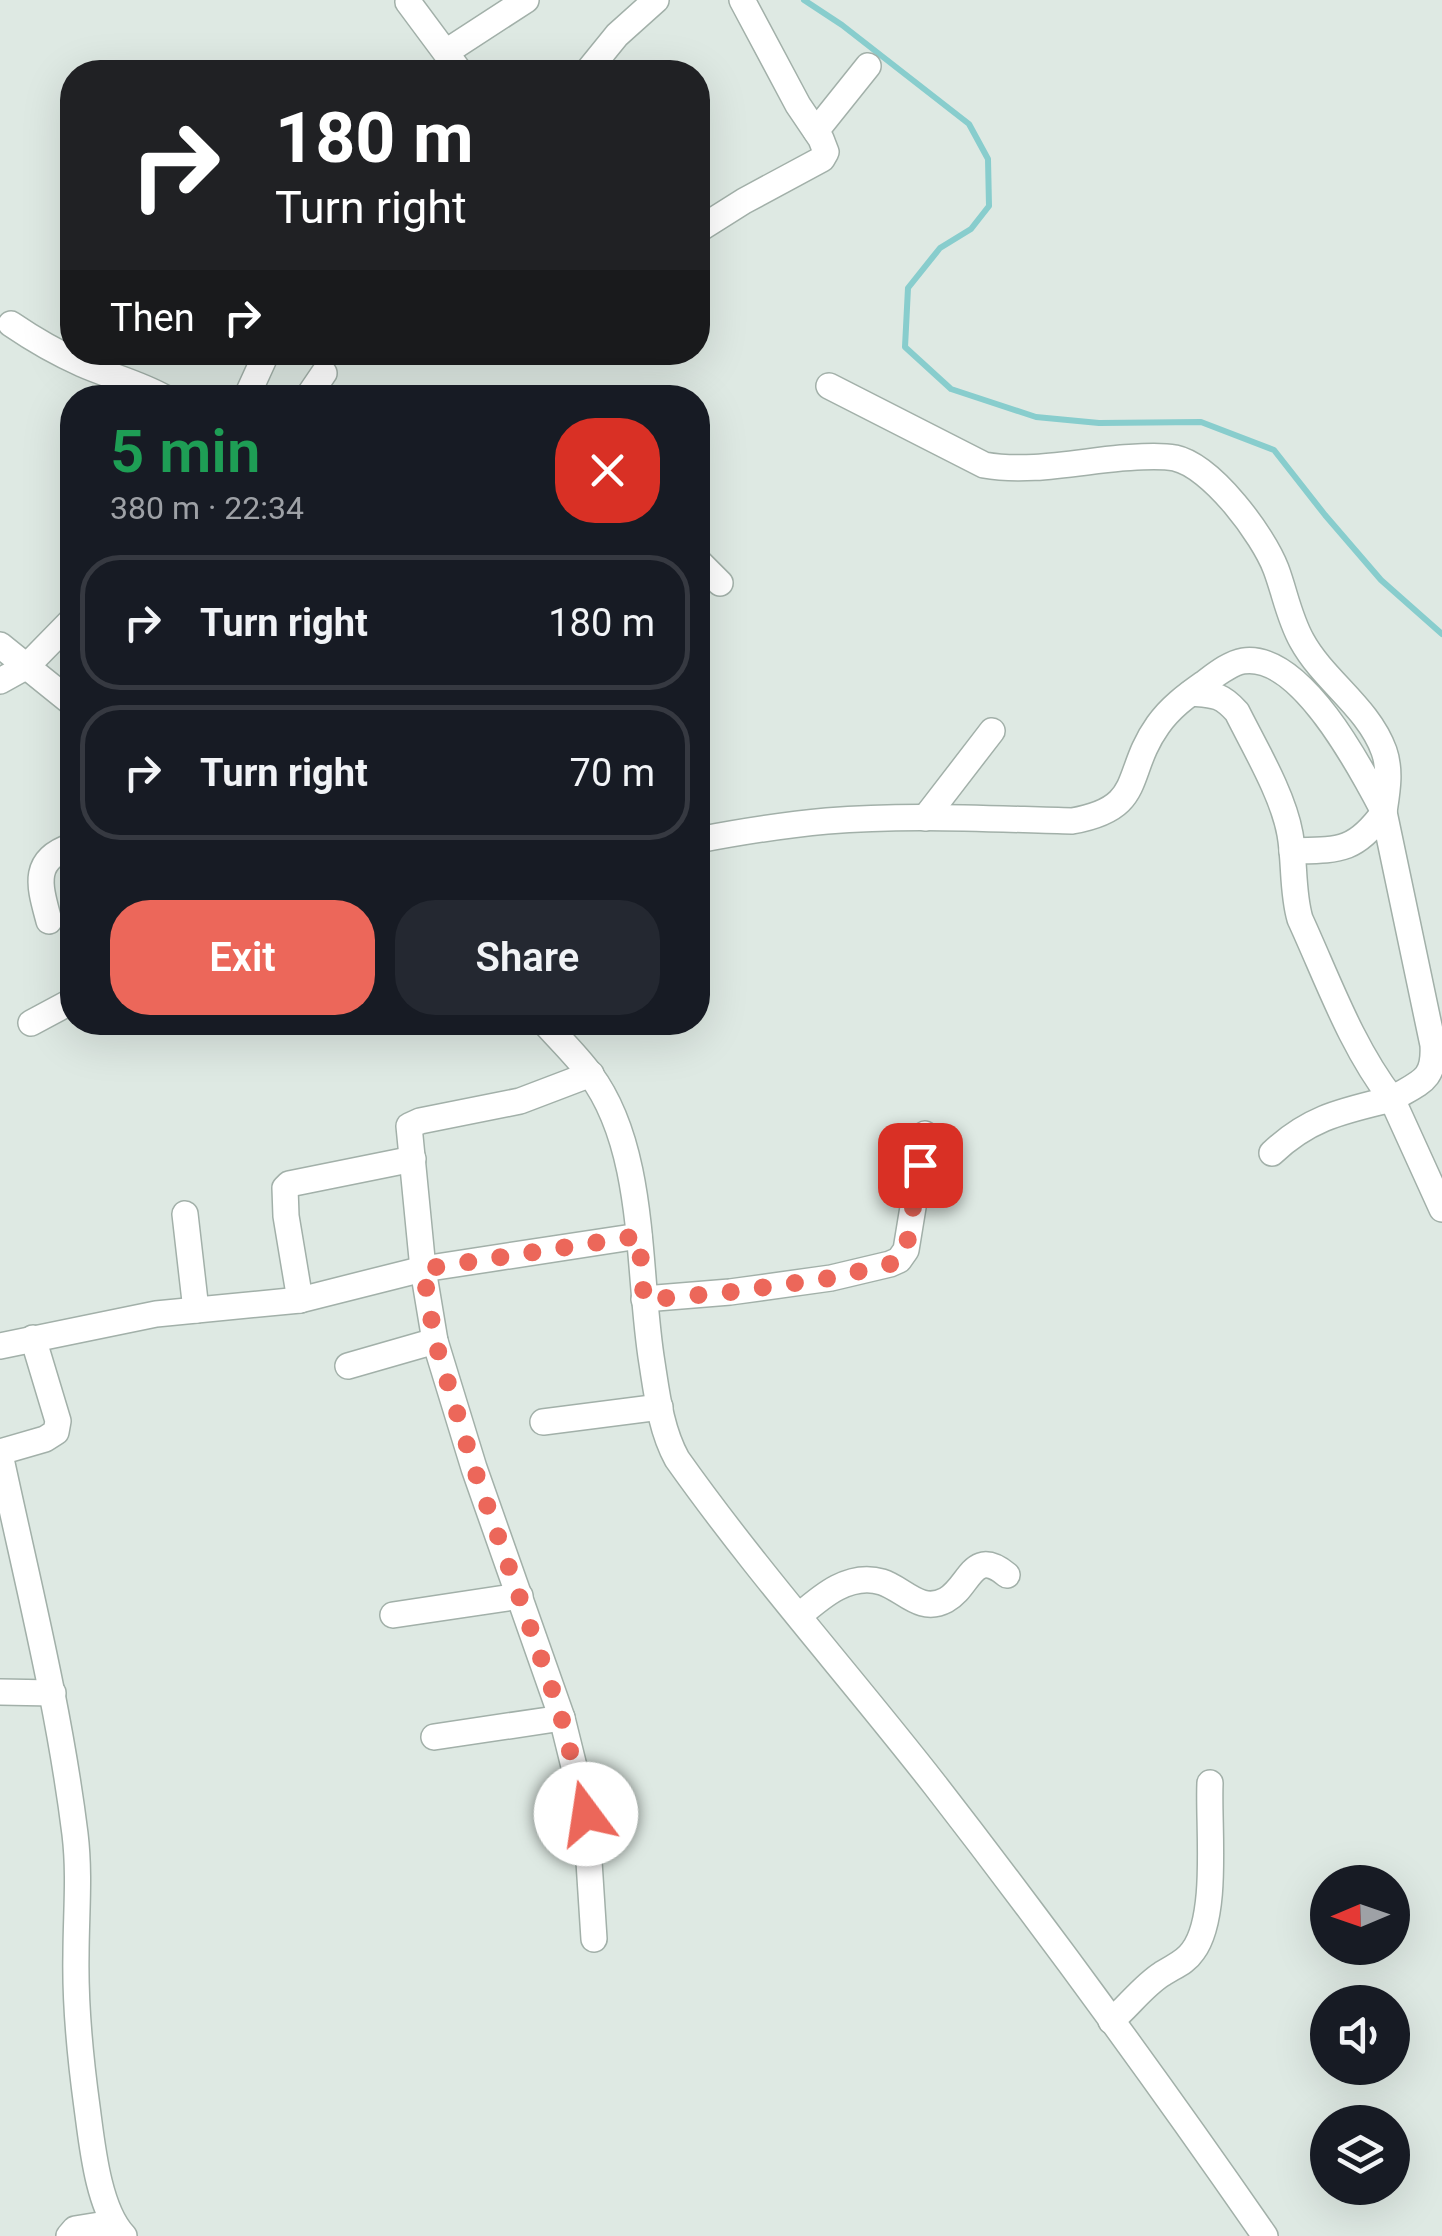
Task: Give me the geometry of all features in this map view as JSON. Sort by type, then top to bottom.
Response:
[{"type":"street","points":[[455,60],[526,0]]},
{"type":"street","points":[[597,60],[656,0]]},
{"type":"street","points":[[710,222],[822,159],[826,152],[742,0]]},
{"type":"street","points":[[408,2],[452,60]]},
{"type":"street","points":[[816,131],[868,66]]},
{"type":"street","points":[[10,324],[60,353]]},
{"type":"street","points":[[85,365],[140,385]]},
{"type":"street","points":[[316,385],[324,374]]},
{"type":"street","points":[[829,386],[984,465],[1001,468],[1144,456],[1178,458],[1219,486],[1266,547],[1303,644],[1376,733],[1387,761],[1384,812],[1370,832],[1340,848],[1292,851]]},
{"type":"street","points":[[710,574],[720,584]]},
{"type":"street","points":[[0,680],[36,657],[60,632]]},
{"type":"street","points":[[0,645],[36,657],[60,651]]},
{"type":"street","points":[[36,657],[60,687]]},
{"type":"street","points":[[710,838],[830,820],[1072,821],[1098,816],[1116,806],[1126,794],[1155,729],[1171,708],[1239,661],[1256,660],[1271,665],[1331,721],[1384,812],[1434,1063],[1429,1075],[1392,1099],[1336,1113],[1292,1134],[1272,1153]]},
{"type":"street","points":[[1191,693],[1218,695],[1237,712],[1290,830],[1300,919],[1347,1024],[1371,1070],[1392,1099],[1442,1209]]},
{"type":"street","points":[[924,818],[992,731]]},
{"type":"street","points":[[49,921],[40,870],[60,852]]},
{"type":"street","points":[[31,1023],[60,1008]]},
{"type":"street","points":[[556,1035],[590,1074],[616,1122],[625,1149],[660,1407],[677,1458],[934,1784],[1166,2093],[1266,2236]]},
{"type":"street","points":[[590,1074],[520,1101],[413,1122],[410,1126],[423,1269],[435,1341],[474,1468],[562,1718],[586,1814],[594,1939]]},
{"type":"street","points":[[644,1300],[806,1282],[899,1260],[906,1250],[925,1134]]},
{"type":"street","points":[[300,1300],[285,1188],[413,1159]]},
{"type":"street","points":[[185,1214],[196,1310]]},
{"type":"street","points":[[0,1346],[156,1314],[300,1300],[423,1269],[639,1236]]},
{"type":"street","points":[[33,1338],[58,1421],[56,1432],[0,1453],[12,1560],[53,1693],[76,1838],[78,2036],[102,2191],[118,2229],[75,2229],[69,2236]]},
{"type":"street","points":[[348,1366],[435,1341]]},
{"type":"street","points":[[544,1422],[660,1407]]},
{"type":"street","points":[[799,1616],[832,1589],[846,1584],[881,1582],[912,1600],[943,1602],[976,1567],[986,1565],[1007,1575]]},
{"type":"street","points":[[393,1615],[520,1596]]},
{"type":"street","points":[[0,1692],[53,1693]]},
{"type":"street","points":[[434,1737],[562,1718]]},
{"type":"street","points":[[1111,2022],[1161,1974],[1182,1963],[1201,1938],[1210,1878],[1210,1783]]},
{"type":"waterway","points":[[804,0],[969,124],[988,159],[989,206],[971,229],[940,248],[908,288],[905,347],[951,389],[1036,417],[1099,423],[1201,422],[1274,450],[1381,580],[1442,634]]},
{"type":"route","points":[[586,1814],[560,1712],[474,1468],[435,1341],[423,1269],[639,1236],[644,1300],[831,1278],[899,1260],[906,1250],[920,1165]]}]
